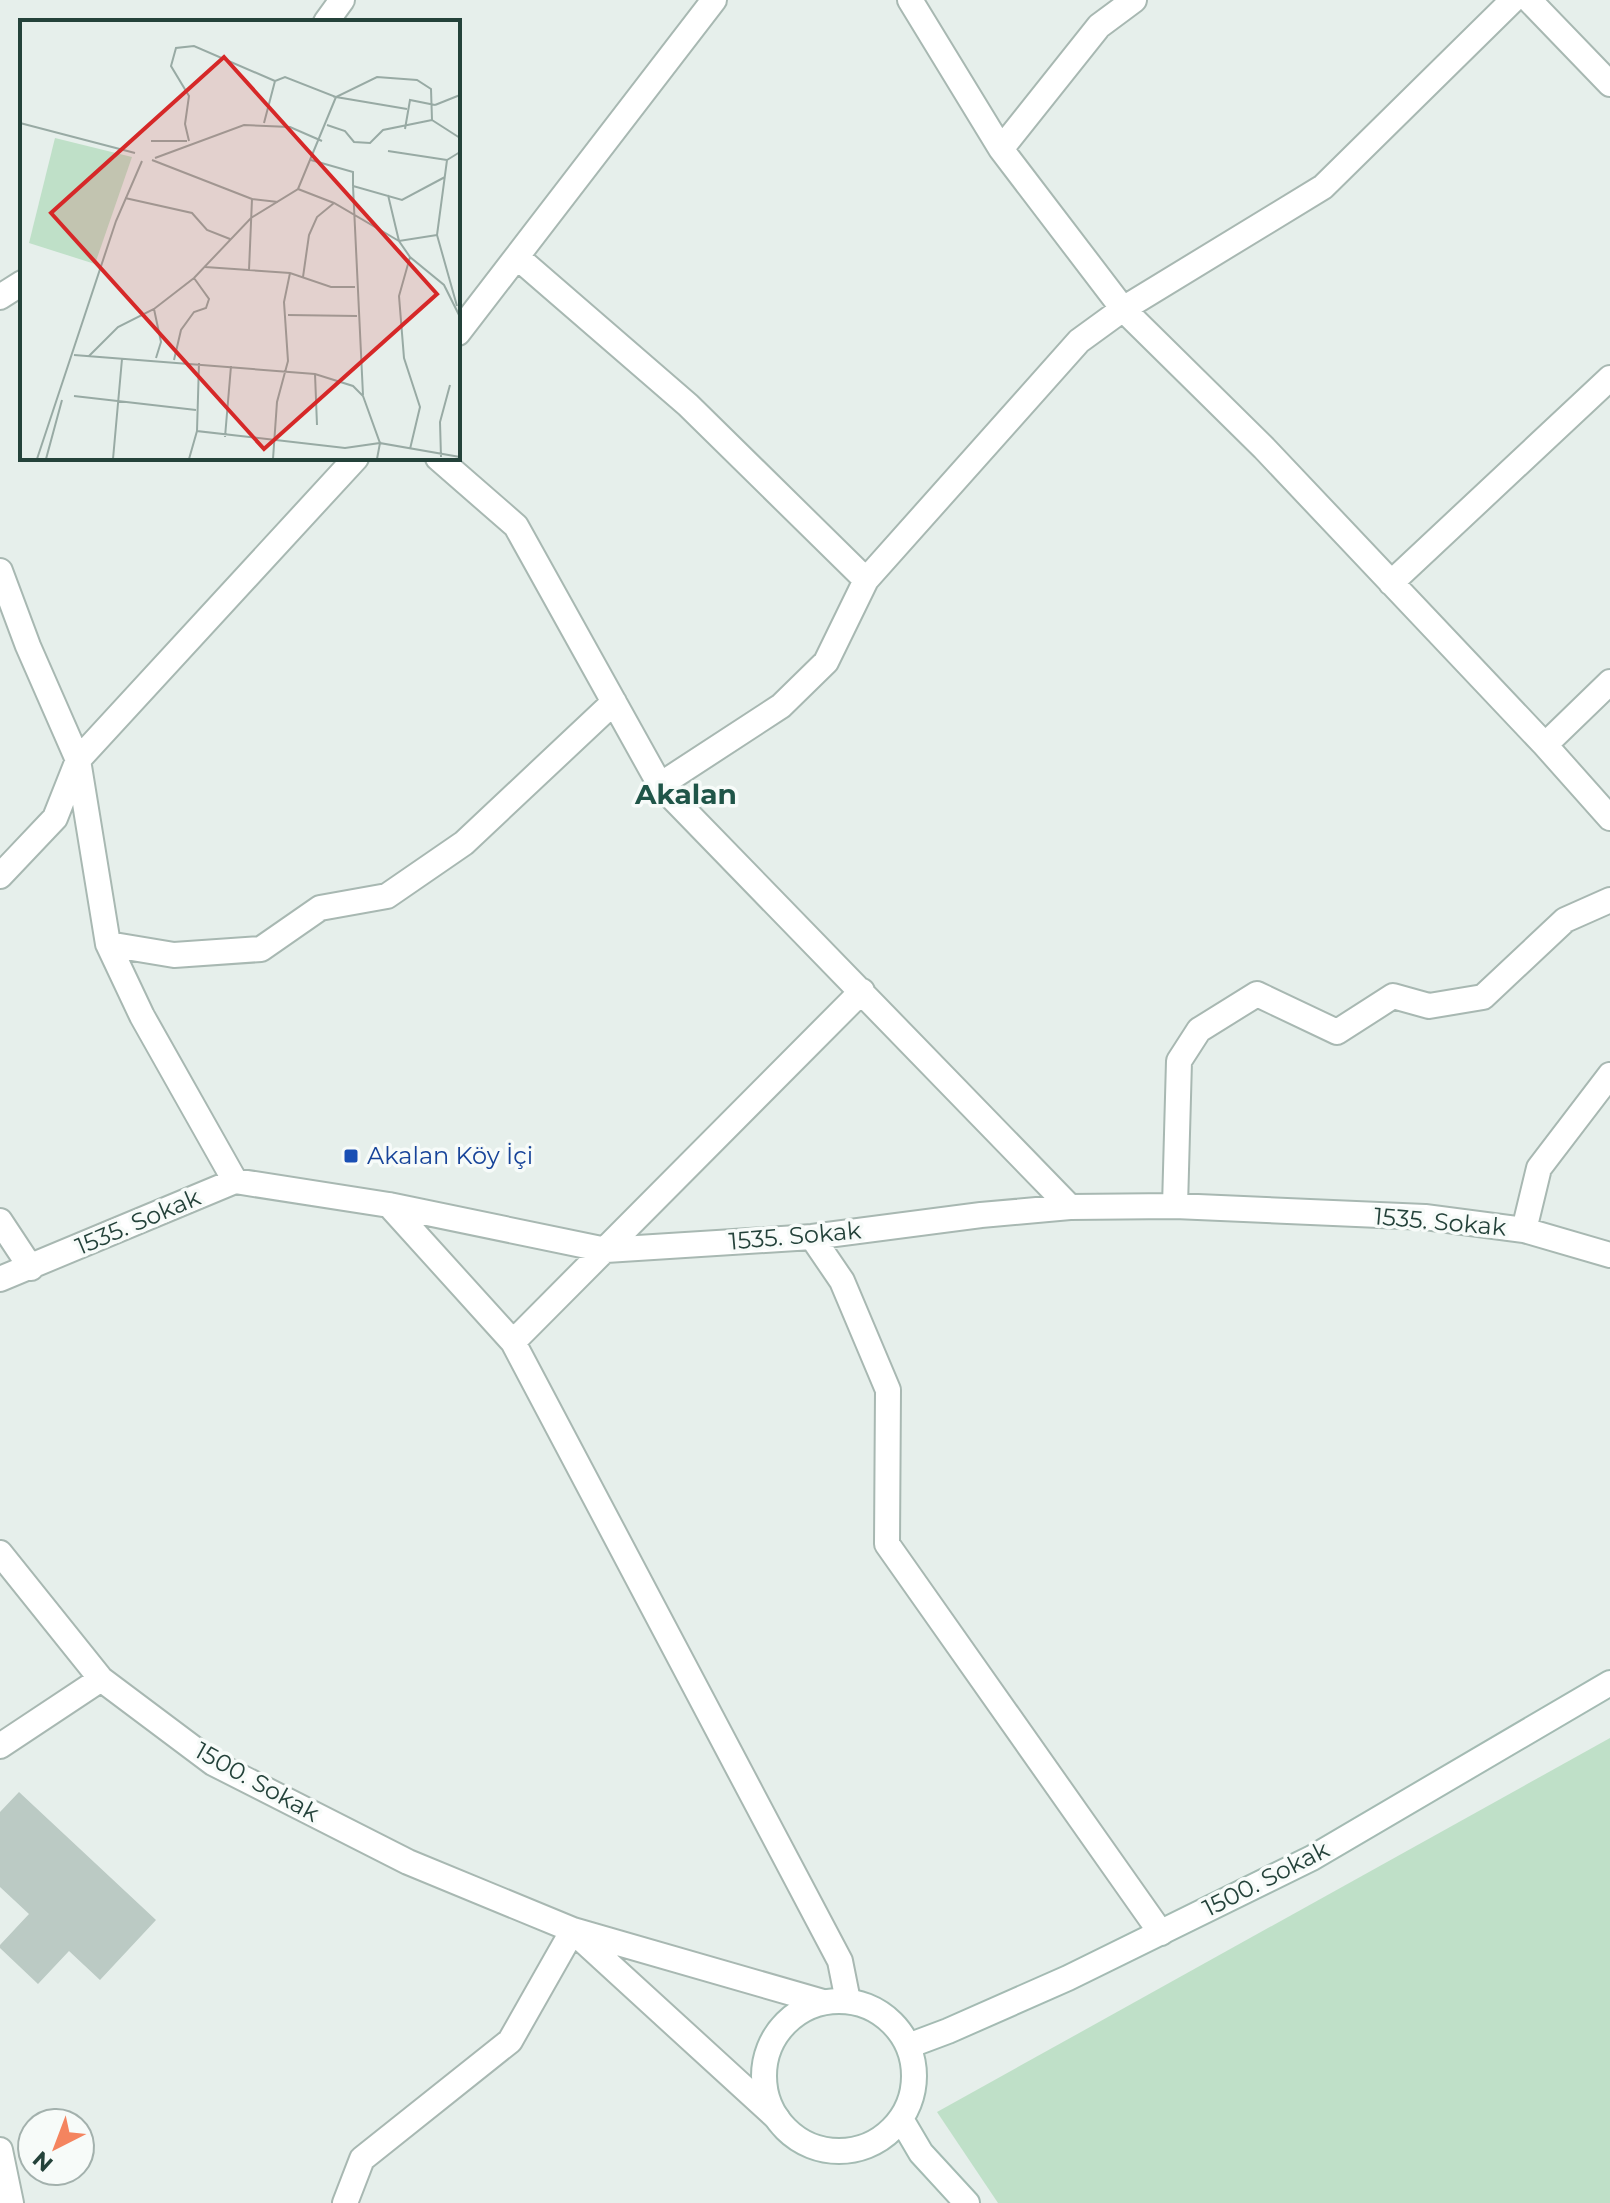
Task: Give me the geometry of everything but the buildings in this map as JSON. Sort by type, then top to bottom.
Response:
[{"type":"street","points":[[327,20],[342,0]]},
{"type":"street","points":[[460,330],[714,0]]},
{"type":"street","points":[[910,0],[1001,149],[1123,309],[1264,448],[1610,818]]},
{"type":"street","points":[[1001,149],[1099,26],[1134,0]]},
{"type":"street","points":[[660,785],[781,706],[826,662],[866,580],[1079,341],[1123,309],[1323,187],[1513,0]]},
{"type":"street","points":[[1529,0],[1610,84]]},
{"type":"street","points":[[517,257],[688,405],[866,580]]},
{"type":"street","points":[[0,297],[20,284]]},
{"type":"street","points":[[1391,583],[1610,378]]},
{"type":"street","points":[[0,876],[55,818],[78,760],[354,460]]},
{"type":"street","points":[[440,460],[516,526],[660,785],[1070,1207]]},
{"type":"street","points":[[0,571],[28,646],[78,760],[108,944],[142,1016],[235,1181]]},
{"type":"street","points":[[1545,745],[1610,682]]},
{"type":"street","points":[[108,944],[174,955],[261,949],[320,908],[387,896],[464,843],[614,702]]},
{"type":"street","points":[[1175,1206],[1179,1061],[1199,1030],[1257,994],[1337,1032],[1393,996],[1429,1006],[1483,997],[1565,920],[1610,900]]},
{"type":"street","points":[[513,1342],[862,991]]},
{"type":"street","points":[[1524,1230],[1539,1168],[1610,1075]]},
{"type":"street","name":"1535. Sokak","points":[[0,1279],[235,1181],[389,1205],[606,1250],[812,1237],[1070,1207],[1175,1206],[1425,1217],[1524,1230],[1610,1255]]},
{"type":"street","points":[[389,1205],[513,1342],[840,1961],[848,2001]]},
{"type":"street","points":[[0,1221],[31,1268]]},
{"type":"street","points":[[812,1237],[842,1281],[888,1390],[887,1544],[1161,1933]]},
{"type":"street","name":"1500. Sokak","points":[[0,1553],[101,1679],[213,1763],[408,1862],[573,1930]]},
{"type":"street","points":[[0,1746],[101,1679]]},
{"type":"street","name":"1500. Sokak","points":[[908,2046],[1068,1978],[1312,1858],[1610,1683]]},
{"type":"street","points":[[573,1930],[823,2002],[848,2001],[873,2009],[894,2024],[908,2046],[914,2071],[912,2096],[901,2119],[883,2137],[859,2149],[836,2151],[813,2147],[793,2135],[573,1930]]},
{"type":"street","points":[[345,2203],[362,2159],[510,2041],[573,1930]]},
{"type":"street","points":[[777,2118],[765,2084],[769,2050],[780,2029],[800,2012],[823,2002]]},
{"type":"street","points":[[901,2119],[921,2153],[967,2203]]},
{"type":"street","points":[[0,2150],[11,2203]]},
{"type":"green space","points":[[1610,1738],[1610,2203],[998,2203],[937,2112]]},
{"type":"place","name":"Akalan Köy İçi","points":[[351,1156]]},
{"type":"district","name":"Akalan","points":[[686,794]]}]
